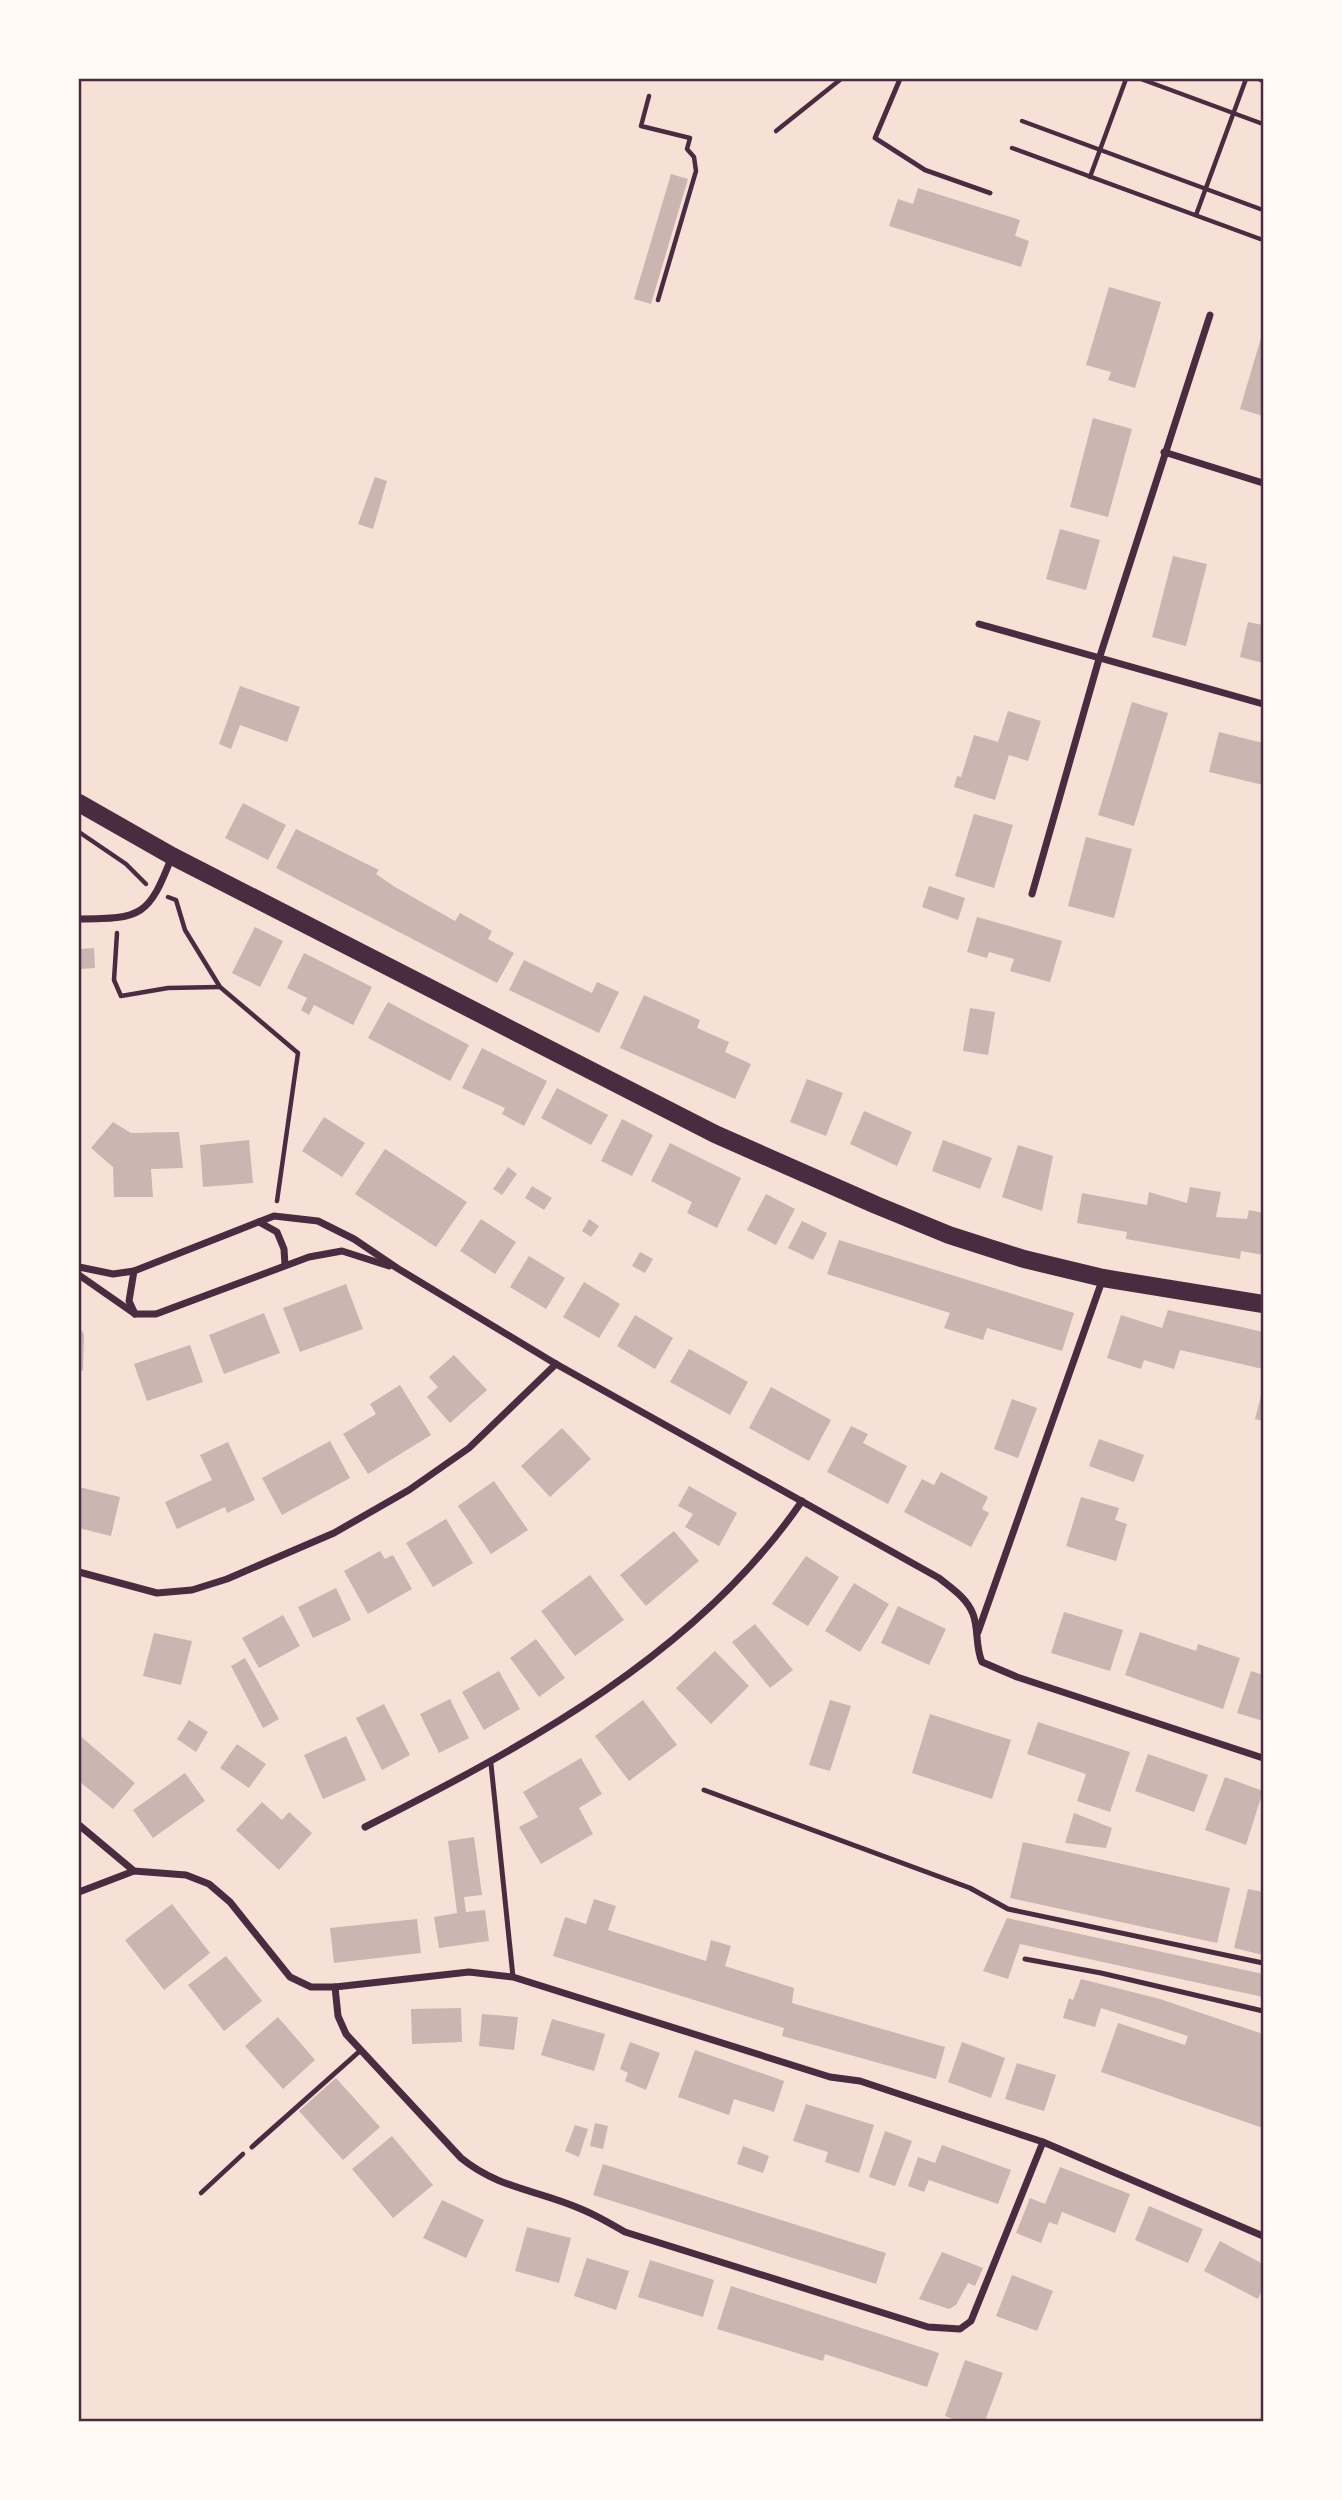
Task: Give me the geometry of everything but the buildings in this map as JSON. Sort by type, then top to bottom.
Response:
[{"type":"main road","points":[[79,803],[172,856],[715,1134],[949,1235],[1024,1259],[1103,1278],[1263,1304]]},
{"type":"street","points":[[1032,894],[1099,659],[1210,315]]},
{"type":"street","points":[[1164,452],[1263,483]]},
{"type":"street","points":[[979,624],[1263,704]]},
{"type":"street","points":[[79,919],[117,919],[139,913],[158,893],[172,856]]},
{"type":"street","points":[[79,1267],[113,1274],[134,1271],[274,1216],[318,1221],[355,1239],[397,1268],[556,1364],[939,1578],[964,1599],[974,1615],[976,1649],[982,1662],[1017,1677],[1263,1758]]},
{"type":"street","points":[[259,1222],[277,1232],[284,1249],[285,1265]]},
{"type":"street","points":[[79,1275],[135,1314],[156,1314],[285,1265],[342,1251],[397,1268]]},
{"type":"street","points":[[134,1271],[129,1301],[135,1314]]},
{"type":"street","points":[[976,1636],[1103,1278]]},
{"type":"street","points":[[79,1572],[157,1593],[192,1590],[227,1579],[334,1534],[410,1490],[469,1448],[556,1364]]},
{"type":"street","points":[[365,1827],[491,1764],[561,1721],[662,1647],[730,1587],[773,1543],[802,1501]]},
{"type":"street","points":[[79,1825],[134,1871]]},
{"type":"street","points":[[79,1892],[134,1871],[186,1875],[209,1884],[230,1902],[290,1977],[311,1987],[335,1987],[469,1972],[513,1977],[830,2077],[860,2081],[1043,2142],[1263,2236]]},
{"type":"street","points":[[335,1987],[338,2016],[346,2034],[461,2158],[498,2183],[580,2208],[625,2232],[945,2330],[960,2329],[971,2320],[1043,2142]]},
{"type":"lane","points":[[900,79],[875,138],[925,170],[990,193]]},
{"type":"lane","points":[[491,1764],[513,1977]]},
{"type":"lane","points":[[704,1790],[970,1888],[1008,1909],[1263,1963]]},
{"type":"lane","points":[[1025,1959],[1101,1973],[1263,2011]]},
{"type":"lane","points":[[252,2147],[360,2050]]},
{"type":"path","points":[[776,131],[841,79]]},
{"type":"path","points":[[1090,177],[1126,79]]},
{"type":"path","points":[[1141,79],[1263,124]]},
{"type":"path","points":[[1196,215],[1246,79]]},
{"type":"path","points":[[649,96],[641,126],[690,138],[687,149],[694,157],[696,171],[659,300]]},
{"type":"path","points":[[1022,121],[1263,210]]},
{"type":"path","points":[[1012,148],[1263,240]]},
{"type":"path","points":[[79,832],[126,864],[137,878],[158,893],[176,900],[185,930],[220,987],[298,1053],[274,1216]]},
{"type":"path","points":[[117,919],[114,980],[121,996],[168,988],[220,987]]},
{"type":"path","points":[[201,2193],[252,2147]]}]
